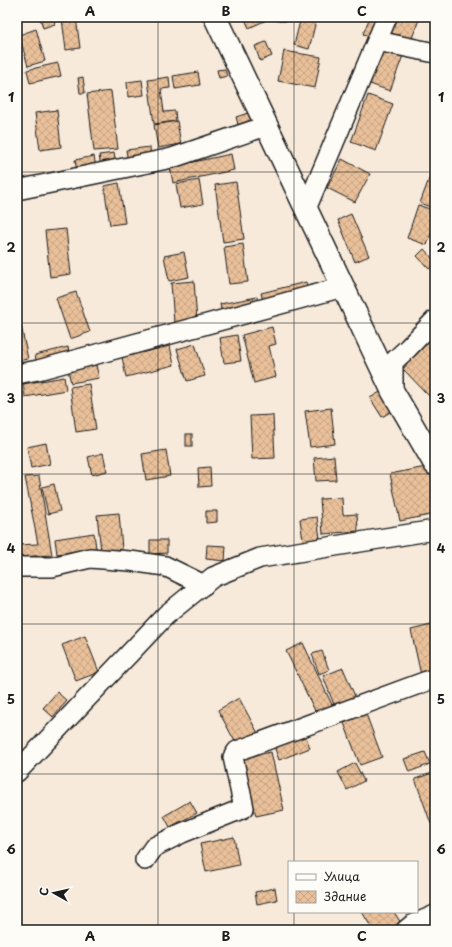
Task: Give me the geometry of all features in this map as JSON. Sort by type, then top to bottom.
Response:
[{"type":"street","points":[[216,17],[266,126],[393,392],[435,464]]},
{"type":"street","points":[[306,210],[386,17]]},
{"type":"street","points":[[377,41],[435,53]]},
{"type":"street","points":[[17,190],[172,158],[266,126]]},
{"type":"street","points":[[17,374],[38,370],[343,288]]},
{"type":"street","points":[[393,392],[393,362],[435,320]]},
{"type":"street","points":[[17,772],[166,615],[213,577],[260,558],[435,530]]},
{"type":"street","points":[[17,567],[52,567],[90,558],[130,561],[165,566],[204,585]]},
{"type":"street","points":[[145,860],[154,847],[182,833],[244,808],[233,757],[237,751],[435,678]]},
{"type":"street","points":[[406,930],[435,915]]},
{"type":"building","points":[[40,17],[53,17],[55,24],[43,28]]},
{"type":"building","points":[[76,17],[80,48],[66,50],[62,19]]},
{"type":"building","points":[[244,17],[273,17],[249,28]]},
{"type":"building","points":[[278,17],[294,17],[294,21],[278,21]]},
{"type":"building","points":[[301,17],[317,17],[309,49],[294,45]]},
{"type":"building","points":[[370,17],[383,17],[375,38],[363,34]]},
{"type":"building","points":[[396,17],[420,17],[409,46],[388,37]]},
{"type":"building","points":[[36,29],[45,61],[28,66],[19,35]]},
{"type":"building","points":[[266,42],[272,56],[260,61],[255,46]]},
{"type":"building","points":[[385,42],[405,50],[390,91],[370,84]]},
{"type":"building","points":[[284,51],[321,57],[315,88],[278,81]]},
{"type":"building","points":[[58,63],[61,76],[30,83],[27,70]]},
{"type":"building","points":[[225,69],[227,76],[219,78],[217,70]]},
{"type":"building","points":[[198,72],[200,85],[175,89],[173,76]]},
{"type":"building","points":[[83,77],[85,93],[80,93],[78,78]]},
{"type":"building","points":[[169,77],[170,88],[161,89],[164,112],[175,111],[176,121],[154,124],[148,80]]},
{"type":"building","points":[[142,80],[144,95],[128,97],[127,82]]},
{"type":"building","points":[[111,91],[118,149],[94,151],[87,94]]},
{"type":"building","points":[[368,95],[393,104],[376,151],[351,142]]},
{"type":"building","points":[[57,110],[61,147],[40,150],[35,113]]},
{"type":"building","points":[[254,111],[258,123],[239,128],[236,117]]},
{"type":"building","points":[[177,121],[181,144],[158,148],[154,125]]},
{"type":"building","points":[[150,147],[151,159],[128,162],[126,150]]},
{"type":"building","points":[[114,153],[116,165],[101,167],[99,155]]},
{"type":"building","points":[[231,154],[234,170],[173,183],[170,167]]},
{"type":"building","points":[[94,156],[96,168],[77,172],[75,160]]},
{"type":"building","points":[[342,159],[370,174],[355,202],[327,188]]},
{"type":"building","points":[[435,163],[435,209],[420,203]]},
{"type":"building","points":[[199,180],[203,204],[180,208],[176,184]]},
{"type":"building","points":[[236,182],[244,239],[223,242],[215,185]]},
{"type":"building","points":[[119,183],[125,223],[110,225],[104,186]]},
{"type":"building","points":[[418,205],[435,211],[435,223],[427,245],[407,238]]},
{"type":"building","points":[[351,214],[369,256],[355,262],[338,220]]},
{"type":"building","points":[[66,229],[71,274],[50,277],[45,231]]},
{"type":"building","points":[[243,244],[248,282],[229,284],[224,247]]},
{"type":"building","points":[[424,249],[435,261],[435,264],[429,269],[417,256]]},
{"type":"building","points":[[184,252],[189,277],[169,281],[164,256]]},
{"type":"building","points":[[194,281],[197,321],[174,323],[171,283]]},
{"type":"building","points":[[306,282],[309,294],[264,305],[261,293]]},
{"type":"building","points":[[76,292],[90,332],[70,339],[56,298]]},
{"type":"building","points":[[257,297],[259,307],[222,315],[220,304]]},
{"type":"building","points":[[17,311],[28,359],[17,361]]},
{"type":"building","points":[[272,327],[276,344],[269,346],[276,377],[254,383],[242,335]]},
{"type":"building","points":[[435,333],[435,389],[429,396],[403,369]]},
{"type":"building","points":[[237,335],[241,361],[224,363],[220,338]]},
{"type":"building","points":[[195,344],[205,376],[187,381],[177,349]]},
{"type":"building","points":[[170,346],[174,365],[126,377],[122,357]]},
{"type":"building","points":[[68,347],[70,357],[37,364],[35,355]]},
{"type":"building","points":[[96,365],[99,378],[71,383],[68,370]]},
{"type":"building","points":[[64,377],[66,390],[25,397],[23,384]]},
{"type":"building","points":[[89,384],[96,429],[76,432],[70,387]]},
{"type":"building","points":[[385,389],[397,408],[382,417],[370,398]]},
{"type":"building","points":[[331,408],[335,444],[310,447],[305,411]]},
{"type":"building","points":[[273,415],[275,458],[252,459],[250,416]]},
{"type":"building","points":[[186,434],[192,434],[192,446],[186,446]]},
{"type":"building","points":[[46,443],[50,464],[31,468],[27,447]]},
{"type":"building","points":[[166,450],[170,476],[146,480],[142,454]]},
{"type":"building","points":[[103,453],[107,471],[92,475],[88,457]]},
{"type":"building","points":[[334,456],[336,480],[316,481],[314,458]]},
{"type":"building","points":[[431,466],[435,484],[435,514],[400,521],[390,474]]},
{"type":"building","points":[[210,467],[211,486],[199,487],[198,468]]},
{"type":"building","points":[[39,476],[52,555],[17,557],[17,545],[38,544],[25,477]]},
{"type":"building","points":[[54,484],[60,511],[48,514],[42,487]]},
{"type":"building","points":[[342,498],[343,515],[357,514],[358,531],[323,534],[320,499]]},
{"type":"building","points":[[206,511],[217,511],[217,522],[206,523]]},
{"type":"building","points":[[119,513],[122,549],[101,551],[97,515]]},
{"type":"building","points":[[317,517],[320,538],[303,541],[300,519]]},
{"type":"building","points":[[94,533],[96,548],[57,554],[55,539]]},
{"type":"building","points":[[150,540],[167,540],[167,553],[150,554]]},
{"type":"building","points":[[207,545],[226,546],[225,561],[206,559]]},
{"type":"building","points":[[431,625],[435,641],[435,672],[421,675],[411,630]]},
{"type":"building","points":[[85,636],[99,672],[76,681],[62,645]]},
{"type":"building","points":[[303,643],[334,709],[318,717],[286,651]]},
{"type":"building","points":[[322,651],[329,670],[319,674],[312,654]]},
{"type":"building","points":[[343,668],[357,701],[336,710],[323,676]]},
{"type":"building","points":[[57,692],[67,701],[53,717],[43,708]]},
{"type":"building","points":[[239,698],[260,737],[239,749],[218,710]]},
{"type":"building","points":[[366,714],[382,757],[360,765],[344,723]]},
{"type":"building","points":[[305,734],[310,748],[279,760],[274,746]]},
{"type":"building","points":[[271,752],[284,810],[256,816],[243,758]]},
{"type":"building","points":[[425,752],[430,764],[409,772],[404,759]]},
{"type":"building","points":[[355,763],[364,781],[347,790],[338,772]]},
{"type":"building","points":[[435,772],[435,822],[431,824],[415,779]]},
{"type":"building","points":[[190,801],[197,813],[170,827],[164,816]]},
{"type":"building","points":[[234,837],[239,865],[206,872],[200,844]]},
{"type":"building","points":[[275,888],[277,900],[257,904],[255,892]]},
{"type":"building","points":[[363,913],[395,913],[403,926],[396,930],[373,930]]}]
